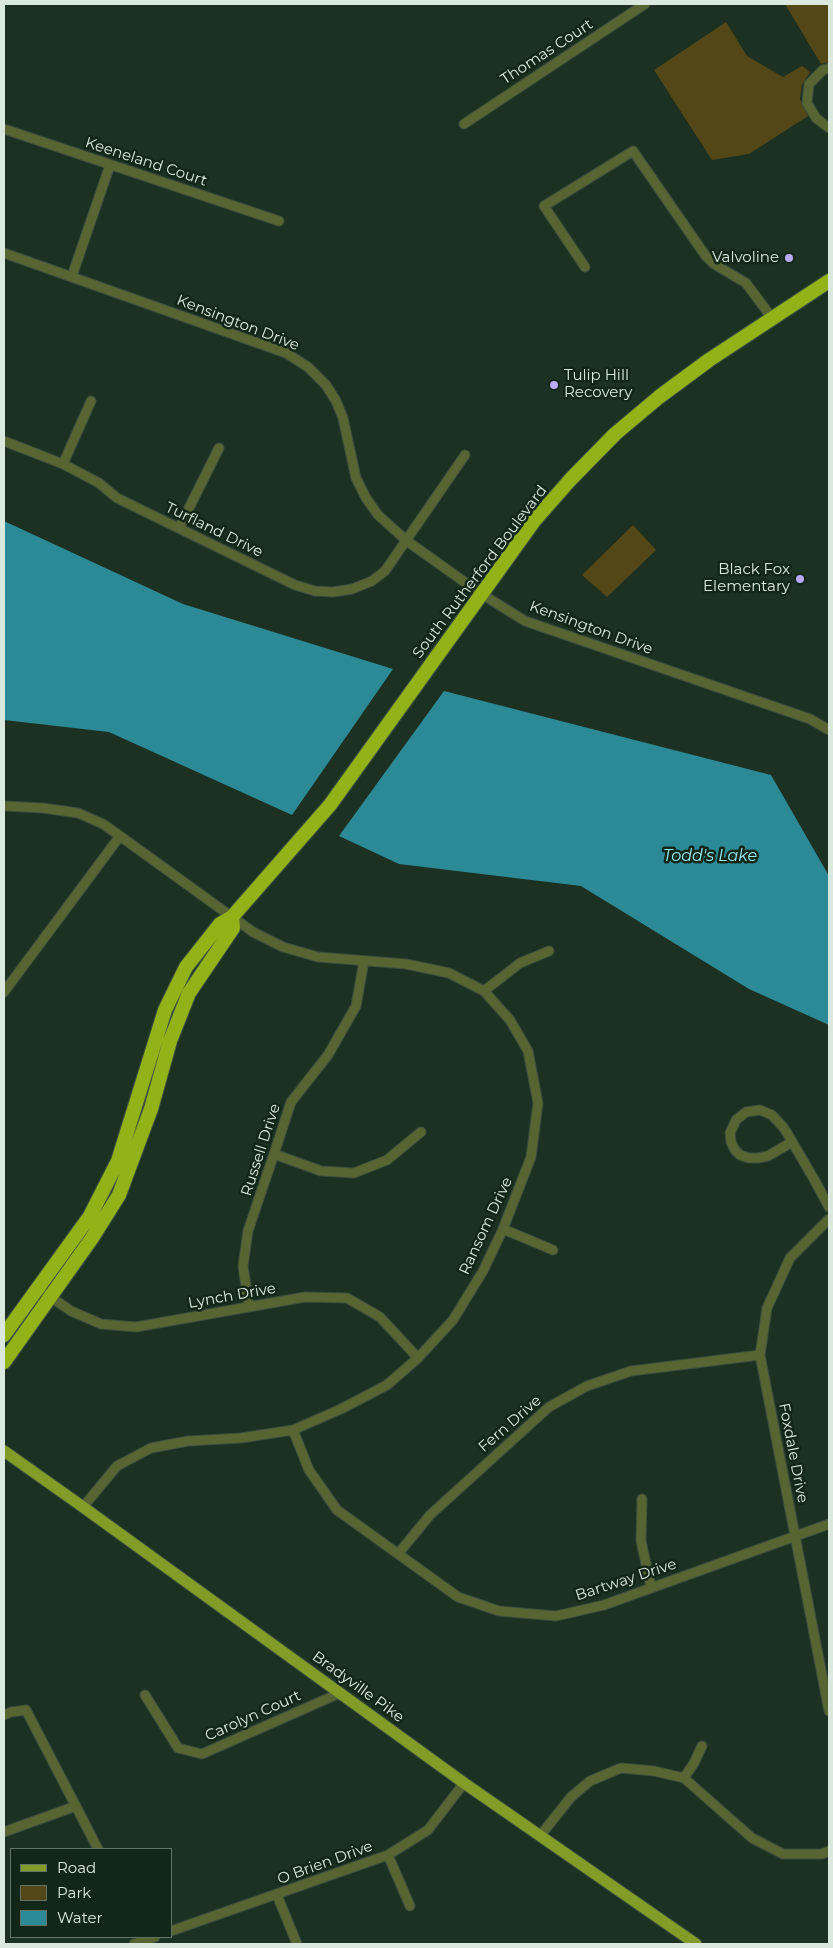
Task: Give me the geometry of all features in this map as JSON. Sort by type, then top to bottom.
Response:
[{"type":"highway","name":"South Rutherford Boulevard","points":[[4,1336],[90,1216],[118,1161],[165,1010],[186,968],[220,924],[232,918],[330,804],[480,593],[534,521],[570,480],[615,434],[659,397],[709,360],[829,281]]},
{"type":"highway","name":"South Rutherford Boulevard","points":[[4,1362],[92,1238],[119,1195],[151,1108],[170,1041],[189,994],[232,928],[232,918]]},
{"type":"main road","name":"Bradyville Pike","points":[[4,1451],[464,1783],[696,1944]]},
{"type":"street","name":"Thomas Court","points":[[464,124],[645,4]]},
{"type":"street","points":[[829,68],[823,70],[809,84],[807,103],[816,118],[829,128]]},
{"type":"street","name":"Keeneland Court","points":[[4,129],[279,221]]},
{"type":"street","points":[[585,267],[544,206],[633,151],[705,254],[714,264],[746,283],[772,318]]},
{"type":"street","points":[[72,276],[110,165]]},
{"type":"street","name":"Kensington Drive","points":[[4,253],[286,353],[308,367],[326,385],[336,401],[343,418],[356,478],[366,498],[378,515],[407,541],[480,593],[525,621],[810,719],[829,730]]},
{"type":"street","points":[[62,464],[91,401]]},
{"type":"street","name":"Turfland Drive","points":[[4,441],[62,464],[99,483],[117,498],[295,585],[315,591],[333,592],[352,589],[372,581],[385,571],[465,455]]},
{"type":"street","points":[[179,528],[219,448]]},
{"type":"street","name":"Ransom Drive","points":[[4,806],[43,808],[78,813],[102,824],[232,918],[253,932],[283,947],[318,957],[406,964],[450,973],[484,991],[510,1020],[528,1052],[538,1103],[531,1157],[503,1229],[483,1271],[453,1320],[418,1358],[387,1385],[341,1409],[293,1430],[241,1438],[188,1441],[152,1448],[117,1466],[83,1507]]},
{"type":"street","points":[[4,992],[120,836]]},
{"type":"street","points":[[484,991],[520,963],[549,951]]},
{"type":"street","name":"Russell Drive","points":[[249,1307],[243,1266],[248,1230],[291,1102],[328,1055],[356,1006],[364,961]]},
{"type":"street","points":[[792,1142],[768,1156],[749,1158],[740,1155],[734,1150],[730,1133],[736,1120],[751,1110],[760,1110],[776,1118],[792,1142],[829,1207]]},
{"type":"street","points":[[274,1154],[321,1171],[354,1173],[387,1160],[422,1132]]},
{"type":"street","name":"Foxdale Drive","points":[[829,1219],[790,1258],[766,1308],[760,1355],[828,1697],[829,1711]]},
{"type":"street","points":[[503,1229],[553,1250]]},
{"type":"street","name":"Lynch Drive","points":[[38,1288],[71,1311],[101,1324],[136,1327],[305,1297],[346,1298],[380,1317],[418,1358]]},
{"type":"street","name":"Fern Drive","points":[[398,1554],[430,1514],[548,1407],[587,1386],[631,1372],[760,1355]]},
{"type":"street","name":"Bartway Drive","points":[[293,1430],[308,1470],[337,1510],[458,1597],[499,1611],[556,1616],[604,1604],[829,1524]]},
{"type":"street","points":[[642,1499],[640,1541],[651,1587]]},
{"type":"street","name":"Carolyn Court","points":[[145,1694],[178,1748],[202,1754],[340,1693]]},
{"type":"street","points":[[4,1715],[26,1710],[97,1848]]},
{"type":"street","points":[[684,1778],[702,1746]]},
{"type":"street","points":[[540,1836],[571,1796],[590,1781],[621,1768],[654,1771],[684,1778],[752,1838],[783,1854],[822,1854],[829,1851]]},
{"type":"street","name":"O Brien Drive","points":[[172,1931],[277,1895],[388,1854],[428,1830],[464,1783]]},
{"type":"street","points":[[4,1832],[76,1806]]},
{"type":"street","points":[[388,1854],[410,1906]]},
{"type":"street","points":[[277,1895],[297,1944]]},
{"type":"street","points":[[134,1944],[146,1940]]},
{"type":"green space","points":[[785,4],[829,4],[829,62],[821,64]]},
{"type":"green space","points":[[726,22],[747,56],[783,77],[802,66],[810,72],[802,85],[800,99],[808,116],[749,154],[712,160],[654,70]]},
{"type":"green space","points":[[633,525],[656,550],[607,597],[582,575]]},
{"type":"water","points":[[4,521],[183,604],[393,669],[292,815],[109,732],[4,720]]},
{"type":"water","name":"Todd's Lake","points":[[444,691],[771,775],[829,876],[829,1025],[749,989],[581,886],[399,864],[339,836]]},
{"type":"place","name":"Valvoline","points":[[789,258]]},
{"type":"place","name":"Tulip Hill Recovery","points":[[554,385]]},
{"type":"place","name":"Black Fox Elementary","points":[[800,579]]}]
